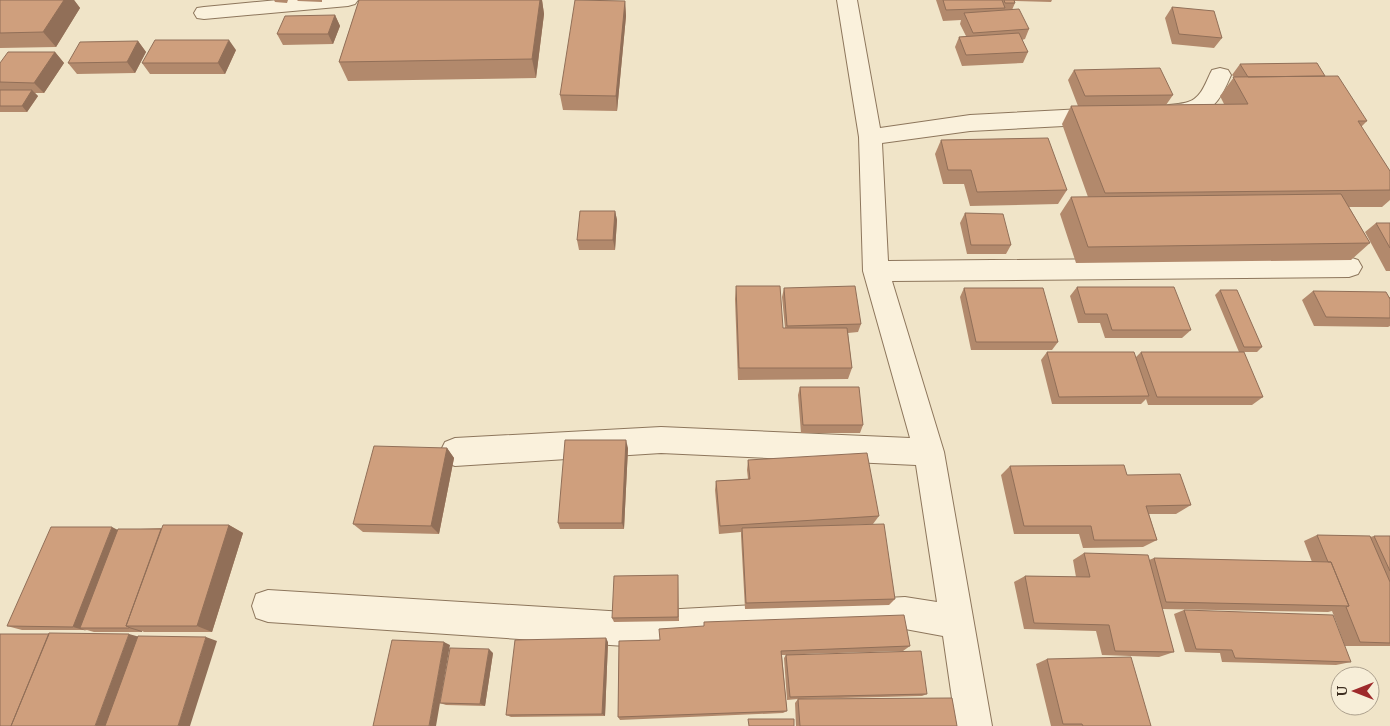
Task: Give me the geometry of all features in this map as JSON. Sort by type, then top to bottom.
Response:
[{"type":"street","points":[[204,13],[348,0]]},
{"type":"street","points":[[847,0],[870,137],[876,271],[929,452],[974,726]]},
{"type":"street","points":[[1148,114],[1183,111],[1205,103],[1211,96],[1220,75]]},
{"type":"street","points":[[870,137],[970,123],[1122,115]]},
{"type":"street","points":[[876,271],[1349,267]]},
{"type":"street","points":[[454,452],[661,440],[929,452]]},
{"type":"street","points":[[268,606],[625,629],[905,613],[958,622]]},
{"type":"building","points":[[0,0],[64,0],[43,32],[0,33]]},
{"type":"building","points":[[359,0],[540,0],[532,59],[339,62]]},
{"type":"building","points":[[575,0],[625,1],[616,96],[560,95]]},
{"type":"building","points":[[943,0],[1002,0],[1005,8],[946,10]]},
{"type":"building","points":[[1004,0],[1014,0],[1015,3],[1005,3]]},
{"type":"building","points":[[1172,7],[1214,11],[1222,38],[1179,34]]},
{"type":"building","points":[[1019,9],[1029,29],[973,33],[964,13]]},
{"type":"building","points":[[335,15],[328,34],[277,34],[285,16]]},
{"type":"building","points":[[1019,33],[1028,52],[966,55],[959,37]]},
{"type":"building","points":[[155,40],[229,40],[218,63],[142,63]]},
{"type":"building","points":[[138,41],[127,62],[68,63],[80,42]]},
{"type":"building","points":[[8,52],[55,52],[34,83],[0,82],[0,63]]},
{"type":"building","points":[[1317,63],[1325,76],[1248,77],[1240,64]]},
{"type":"building","points":[[1160,68],[1173,95],[1085,96],[1074,70]]},
{"type":"building","points":[[1338,76],[1367,121],[1358,121],[1390,171],[1390,190],[1105,193],[1071,106],[1248,104],[1233,77]]},
{"type":"building","points":[[0,90],[32,90],[22,106],[0,106]]},
{"type":"building","points":[[1048,138],[1067,190],[977,192],[971,170],[948,170],[941,140]]},
{"type":"building","points":[[1341,194],[1370,243],[1088,247],[1071,197]]},
{"type":"building","points":[[580,211],[615,211],[613,240],[577,240]]},
{"type":"building","points":[[965,213],[1003,214],[1011,245],[971,245]]},
{"type":"building","points":[[1376,223],[1390,223],[1390,248]]},
{"type":"building","points":[[736,286],[780,286],[783,328],[847,328],[852,368],[739,368]]},
{"type":"building","points":[[855,286],[861,324],[787,326],[784,288]]},
{"type":"building","points":[[1077,287],[1174,287],[1191,330],[1112,330],[1107,314],[1085,314]]},
{"type":"building","points":[[964,288],[1043,288],[1058,342],[976,342]]},
{"type":"building","points":[[1220,290],[1237,290],[1262,347],[1244,347]]},
{"type":"building","points":[[1313,291],[1386,292],[1390,299],[1390,318],[1326,317]]},
{"type":"building","points":[[1047,352],[1134,352],[1149,396],[1059,397]]},
{"type":"building","points":[[1141,352],[1244,352],[1263,397],[1157,397]]},
{"type":"building","points":[[800,387],[859,387],[863,425],[803,425]]},
{"type":"building","points":[[565,440],[626,440],[622,523],[558,523]]},
{"type":"building","points":[[374,446],[447,448],[431,526],[353,524]]},
{"type":"building","points":[[867,453],[879,516],[720,526],[716,481],[750,479],[748,460]]},
{"type":"building","points":[[1124,465],[1127,475],[1180,474],[1191,505],[1146,506],[1157,540],[1094,540],[1091,526],[1024,526],[1010,466]]},
{"type":"building","points":[[884,524],[895,599],[746,603],[742,528]]},
{"type":"building","points":[[163,525],[229,525],[197,626],[126,626]]},
{"type":"building","points":[[51,527],[112,527],[73,627],[7,626]]},
{"type":"building","points":[[118,529],[161,529],[126,626],[129,628],[80,628]]},
{"type":"building","points":[[1317,535],[1370,536],[1390,582],[1390,643],[1360,642],[1346,607],[1349,606],[1331,562],[1328,562]]},
{"type":"building","points":[[1374,536],[1390,536],[1390,571]]},
{"type":"building","points":[[1084,553],[1148,555],[1174,652],[1115,651],[1109,625],[1034,623],[1025,576],[1090,577]]},
{"type":"building","points":[[1154,558],[1331,562],[1349,606],[1166,602]]},
{"type":"building","points":[[678,575],[678,617],[612,618],[614,576]]},
{"type":"building","points":[[1184,610],[1333,615],[1351,662],[1235,658],[1232,650],[1196,649]]},
{"type":"building","points":[[904,615],[910,646],[781,651],[787,711],[618,717],[619,641],[660,640],[659,629],[704,626],[704,622]]},
{"type":"building","points":[[49,633],[129,634],[95,726],[11,726]]},
{"type":"building","points":[[0,634],[49,634],[11,726],[0,726]]},
{"type":"building","points":[[138,636],[206,637],[178,726],[105,726]]},
{"type":"building","points":[[606,638],[602,714],[506,715],[515,640]]},
{"type":"building","points":[[392,640],[444,642],[429,726],[373,726]]},
{"type":"building","points":[[450,648],[489,649],[480,704],[440,703]]},
{"type":"building","points":[[921,651],[927,694],[790,697],[786,655]]},
{"type":"building","points":[[1131,657],[1151,726],[1083,726],[1082,724],[1063,724],[1047,659]]},
{"type":"building","points":[[952,698],[957,726],[800,726],[798,699]]},
{"type":"building","points":[[748,719],[794,719],[794,726],[749,726]]}]
